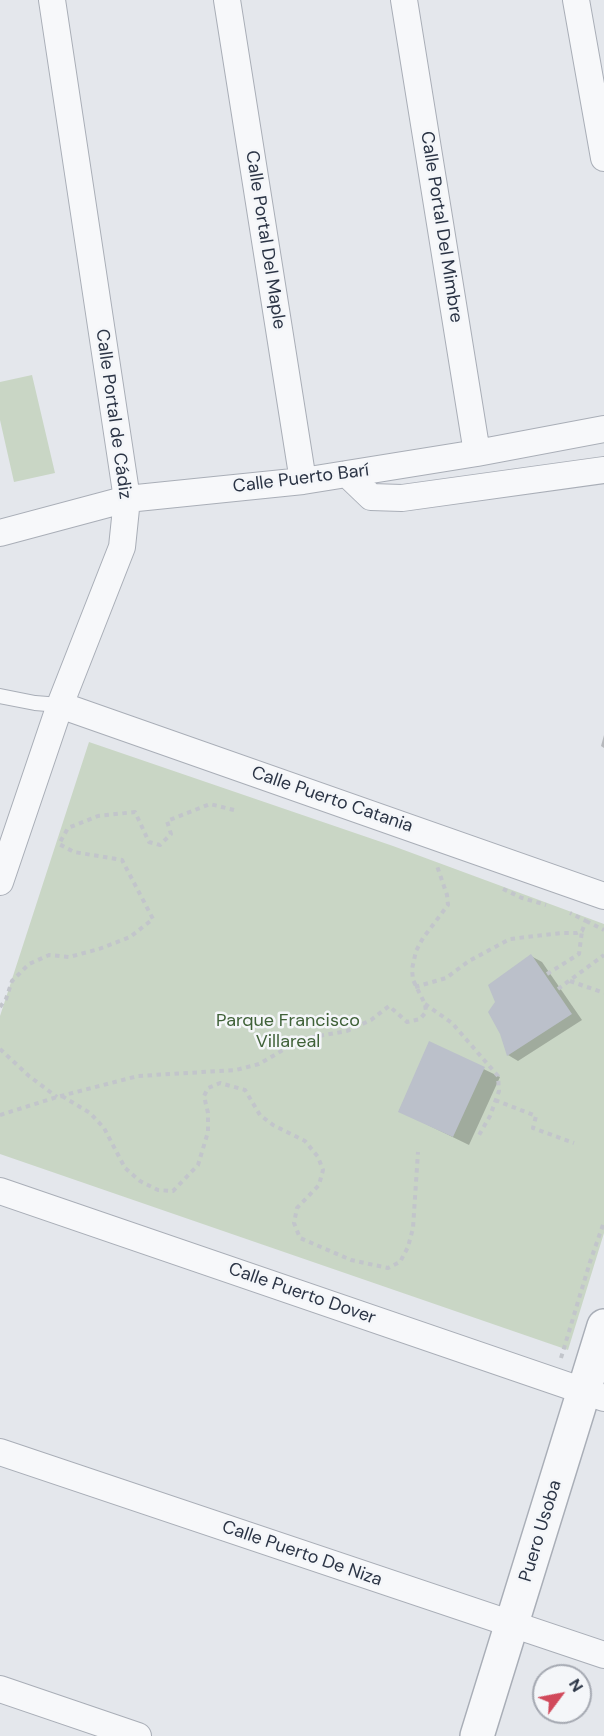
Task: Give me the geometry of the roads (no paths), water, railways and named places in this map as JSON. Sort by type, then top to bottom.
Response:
[{"type":"street","name":"Calle Portal de Cádiz","points":[[0,882],[60,705],[122,547],[127,498],[52,0]]},
{"type":"street","name":"Calle Portal Del Maple","points":[[227,0],[303,481]]},
{"type":"street","name":"Calle Portal Del Mimbre","points":[[405,0],[477,453]]},
{"type":"street","points":[[576,0],[604,159]]},
{"type":"street","name":"Calle Puerto Barí","points":[[0,533],[127,498],[303,481],[477,453],[604,429]]},
{"type":"street","points":[[347,474],[371,497],[402,498],[604,470]]},
{"type":"street","name":"Calle Puerto Catania","points":[[60,705],[604,896]]},
{"type":"street","name":"Calle Puerto Dover","points":[[0,1191],[580,1390]]},
{"type":"street","name":"Puero Usoba","points":[[477,1736],[513,1624],[580,1390],[604,1326]]},
{"type":"street","name":"Calle Puerto De Niza","points":[[0,1452],[604,1655]]},
{"type":"street","points":[[0,1689],[138,1736]]},
{"type":"lane","points":[[0,696],[60,705]]},
{"type":"park label","name":"Parque Francisco Villareal","points":[[288,1031]]}]
